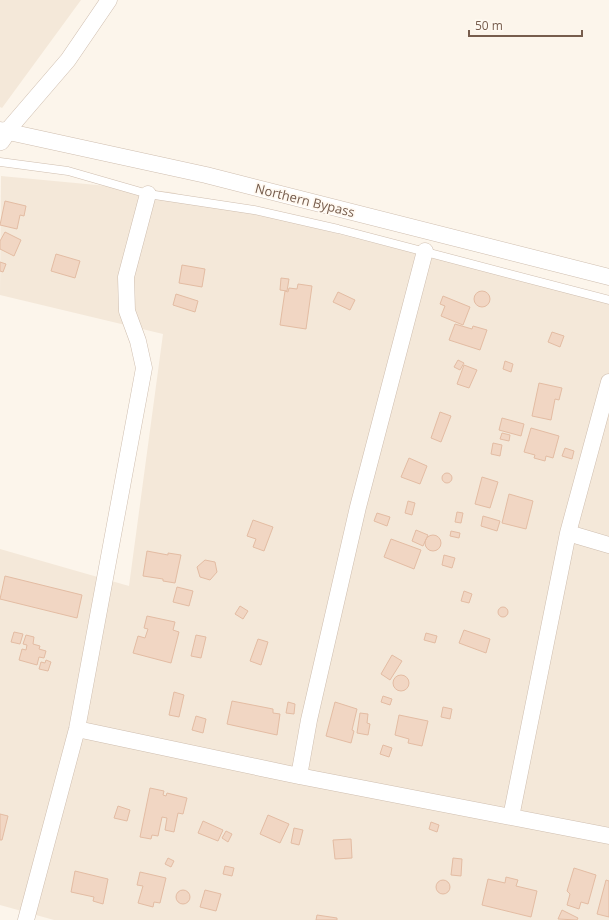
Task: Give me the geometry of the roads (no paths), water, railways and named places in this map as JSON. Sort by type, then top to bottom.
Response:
[{"type":"street","points":[[2,134],[68,60],[109,0]]},
{"type":"street","name":"Northern Bypass","points":[[2,134],[206,175],[609,277]]},
{"type":"street","points":[[26,920],[76,729],[144,368],[138,341],[127,311],[126,277],[148,194]]},
{"type":"street","points":[[299,776],[308,720],[358,507],[424,251]]},
{"type":"street","points":[[511,817],[568,533],[609,382]]},
{"type":"street","points":[[568,533],[609,546]]},
{"type":"street","points":[[76,729],[299,776],[609,836]]},
{"type":"lane","points":[[0,162],[68,171],[148,194],[254,210],[338,229],[609,300]]}]
